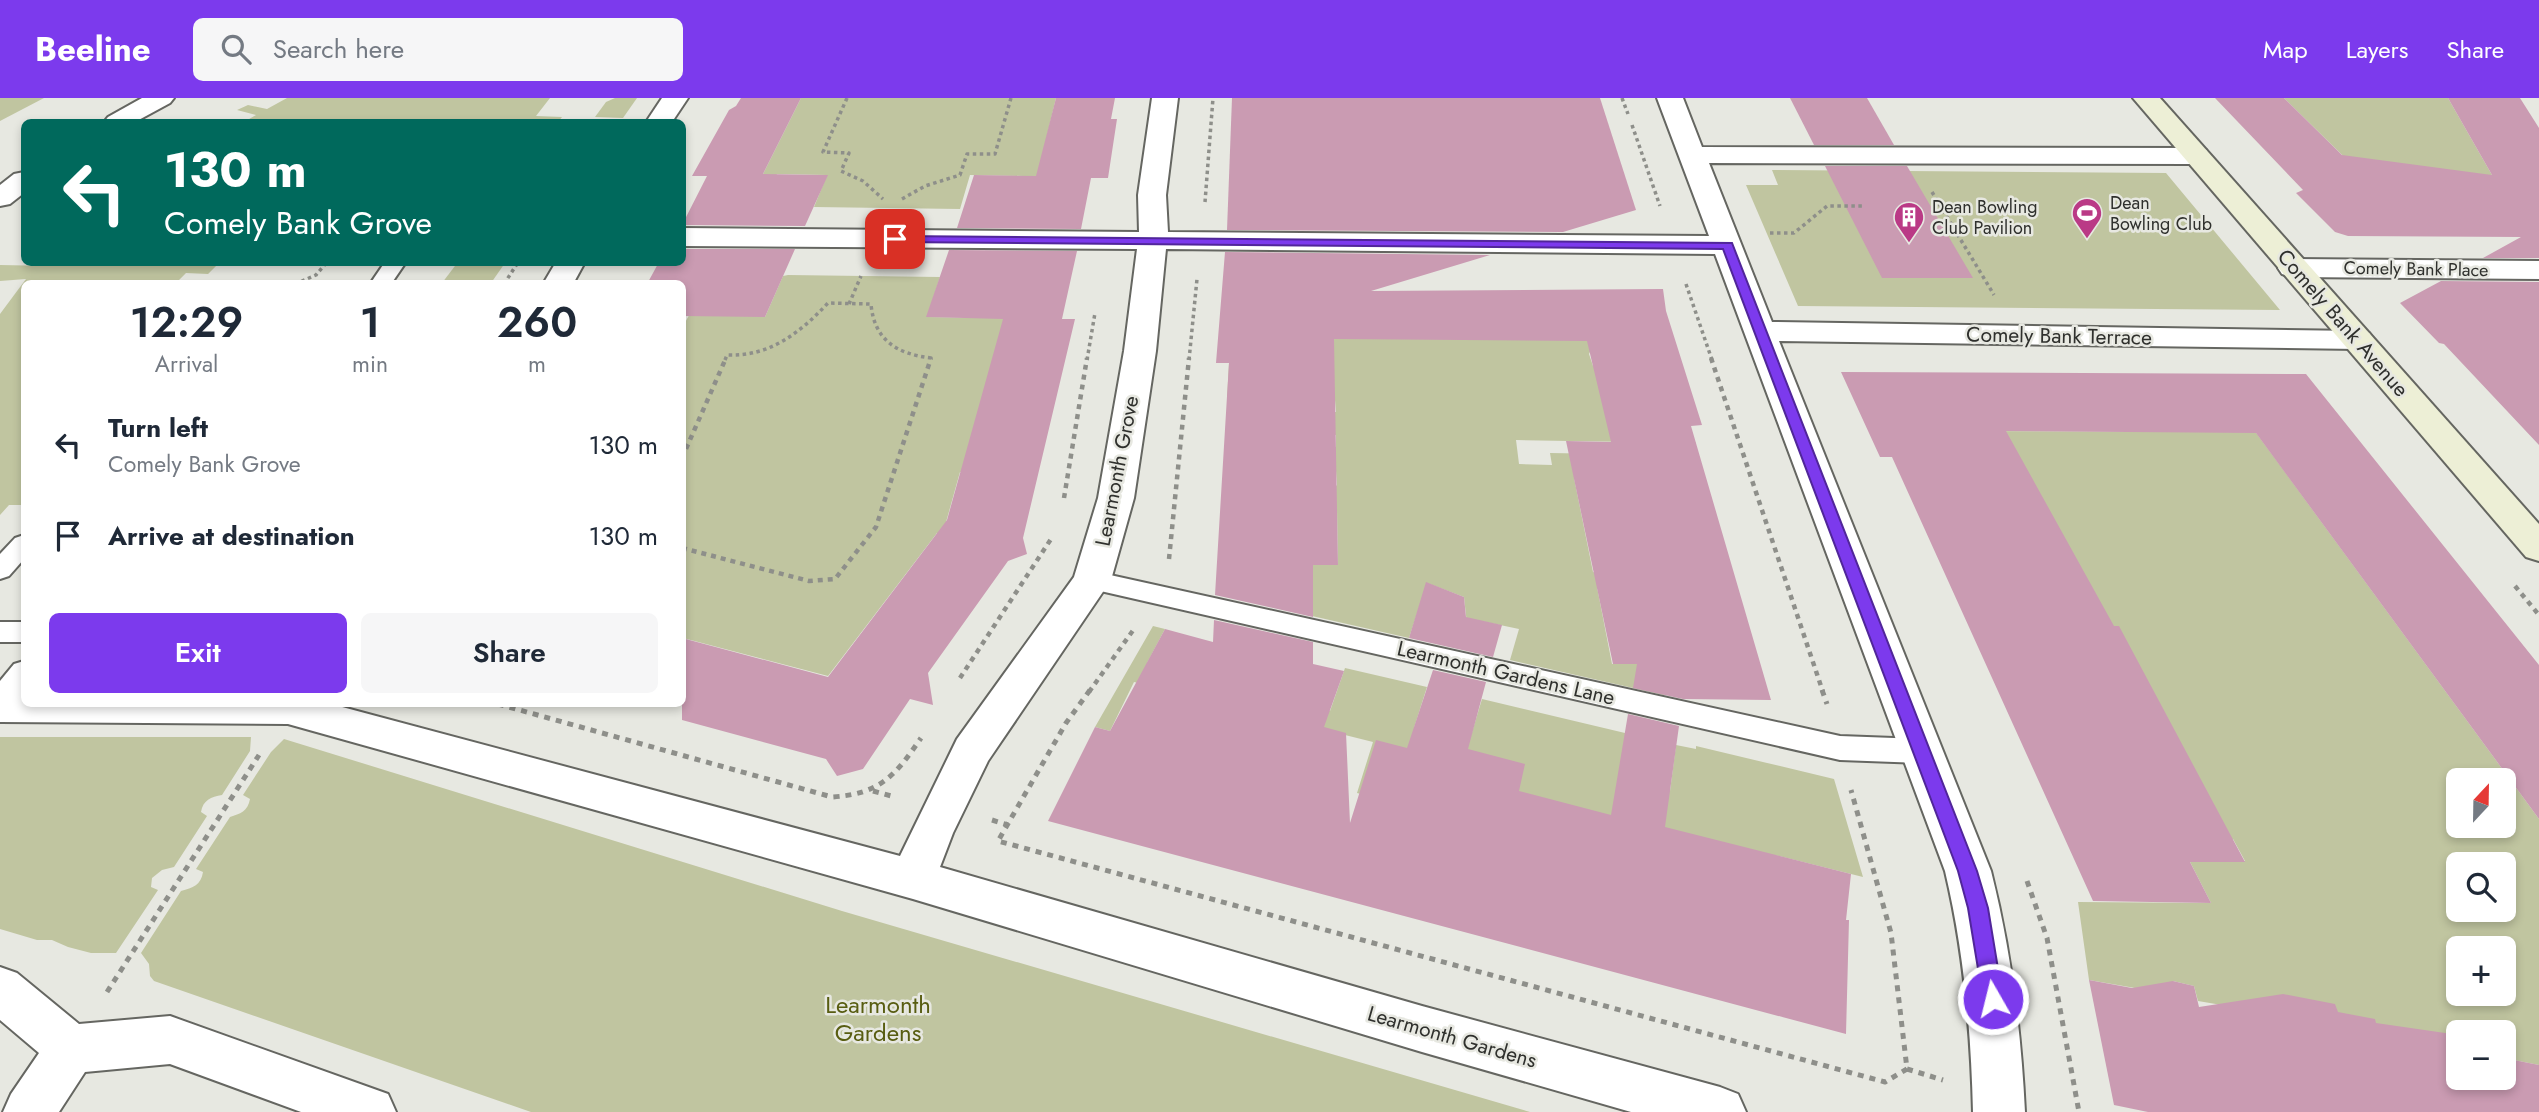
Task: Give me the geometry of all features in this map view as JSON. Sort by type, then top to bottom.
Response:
[{"type":"street","points":[[122,119],[161,98]]},
{"type":"street","points":[[661,119],[675,98]]},
{"type":"street","name":"Learmonth Grove","points":[[913,879],[931,833],[972,751],[1092,579],[1116,498],[1140,351],[1153,241],[1152,195],[1165,98]]},
{"type":"street","points":[[1670,98],[1968,871],[1978,908],[1993,999],[1999,1112]]},
{"type":"street","name":"Comely Bank Avenue","points":[[2147,98],[2539,548]]},
{"type":"street","points":[[1692,155],[2197,156]]},
{"type":"street","points":[[0,198],[21,182]]},
{"type":"street","points":[[686,237],[1728,245]]},
{"type":"street","name":"Comely Bank Place","points":[[2293,268],[2539,270]]},
{"type":"street","name":"Comely Bank Terrace","points":[[1760,331],[2358,340]]},
{"type":"street","name":"Learmonth Gardens","points":[[0,706],[21,706]]},
{"type":"street","name":"Learmonth Gardens","points":[[294,707],[913,879],[1422,1029],[1720,1112]]},
{"type":"street","points":[[0,989],[71,1049],[170,1040],[370,1112]]},
{"type":"street","points":[[29,1112],[71,1049]]},
{"type":"lane","points":[[0,570],[21,547]]},
{"type":"lane","name":"Learmonth Gardens Lane","points":[[1092,579],[1840,748],[1921,751]]},
{"type":"lane","points":[[0,632],[21,632]]},
{"type":"lane","points":[[0,700],[21,675]]},
{"type":"path","points":[[847,98],[823,152],[849,153],[841,171],[863,181],[884,200],[900,200],[925,186],[960,175],[967,153],[995,154],[1011,98]]},
{"type":"path","points":[[1205,203],[1213,98]]},
{"type":"path","points":[[1622,98],[1660,207]]},
{"type":"path","points":[[1927,182],[1995,296]]},
{"type":"path","points":[[1767,233],[1794,233],[1826,206],[1865,206]]},
{"type":"path","points":[[304,280],[316,275],[324,266]]},
{"type":"path","points":[[1168,571],[1198,274]]},
{"type":"path","points":[[849,304],[861,276]]},
{"type":"path","points":[[1675,279],[1685,282],[1830,713]]},
{"type":"path","points":[[686,449],[727,355],[753,355],[801,329],[828,303],[871,304],[873,324],[886,341],[910,356],[931,358],[876,527],[835,579],[809,581],[686,549]]},
{"type":"path","points":[[1062,512],[1097,307]]},
{"type":"path","points":[[956,685],[1053,537]]},
{"type":"path","points":[[1137,625],[1066,723],[998,841],[1885,1082],[1907,1069],[1891,933],[1849,783]]},
{"type":"path","points":[[509,707],[832,797],[873,791],[903,765],[925,731]]},
{"type":"path","points":[[131,953],[261,751]]},
{"type":"path","points":[[2026,879],[2047,938],[2079,1112]]},
{"type":"green space","points":[[0,98],[44,98],[0,121]]},
{"type":"green space","points":[[287,98],[550,98],[536,116],[562,117],[249,119],[256,115],[237,110],[248,105],[267,109]]},
{"type":"green space","points":[[615,98],[637,98],[623,118],[595,117],[606,102]]},
{"type":"green space","points":[[801,98],[1056,98],[1034,190],[1023,176],[970,175],[960,209],[814,207],[827,175],[777,174],[770,188],[756,188]]},
{"type":"green space","points":[[2284,98],[2448,98],[2492,175],[2520,194],[2382,194]]},
{"type":"green space","points":[[1772,170],[2166,173],[2280,310],[1798,306],[1746,185],[1778,185]]},
{"type":"green space","points":[[0,265],[216,266],[208,274],[186,273],[179,280],[0,281]]},
{"type":"green space","points":[[455,266],[503,266],[493,280],[444,280]]},
{"type":"green space","points":[[783,276],[940,277],[927,317],[990,318],[1009,300],[996,472],[960,472],[943,533],[937,533],[828,676],[686,639],[686,321],[698,299],[765,317]]},
{"type":"green space","points":[[21,286],[21,505],[9,505],[0,515],[0,314]]},
{"type":"green space","points":[[1295,335],[1595,340],[1589,354],[1593,366],[1696,443],[1516,440],[1519,464],[1552,465],[1550,453],[1610,454],[1574,478],[1593,572],[1640,587],[1597,587],[1612,664],[1658,664],[1664,695],[1510,660],[1519,629],[1481,621],[1470,651],[1464,597],[1427,583],[1409,638],[1215,594],[1313,595],[1313,565],[1338,565],[1337,510],[1313,509],[1337,485],[1336,471],[1312,471],[1312,447],[1336,447],[1336,435],[1312,434],[1312,412],[1336,412],[1335,400],[1227,399],[1229,363],[1308,364]]},
{"type":"green space","points":[[2246,419],[2502,768],[2446,768],[2446,838],[2516,838],[2516,788],[2539,819],[2539,1065],[2516,1060],[2516,1020],[2446,1020],[2446,1034],[2263,1012],[2198,1001],[2194,986],[2173,981],[2175,995],[2089,980],[2078,902],[2211,903],[2187,856],[2201,862],[2245,861],[2233,839],[2178,838],[2068,627],[1976,431],[2227,432]]},
{"type":"green space","points":[[1153,626],[1165,629],[1147,663],[1330,711],[1345,668],[1427,687],[1414,728],[1469,742],[1482,699],[1625,733],[1670,791],[1676,745],[1696,749],[1696,746],[1834,779],[1863,877],[1779,856],[1388,801],[1357,793],[1373,742],[1134,682],[1110,731],[1095,727]]},
{"type":"green space","points":[[0,737],[251,737],[250,751],[222,795],[211,798],[204,805],[201,812],[207,816],[174,867],[162,870],[152,878],[151,887],[158,890],[116,953],[91,953],[52,940],[37,940],[0,929]]},
{"type":"green space","points":[[284,739],[842,911],[1530,1112],[531,1112],[154,981],[150,976],[149,964],[141,953],[181,891],[198,883],[203,872],[196,869],[230,817],[245,809],[250,799],[243,795],[271,752]]},
{"type":"building","points":[[741,98],[801,98],[763,174],[828,175],[805,226],[686,225],[686,217],[707,176],[692,176],[729,110],[736,106]]},
{"type":"building","points":[[1056,98],[1115,98],[1111,119],[1117,119],[1108,178],[1091,178],[1081,229],[957,228],[974,175],[1036,176]]},
{"type":"building","points":[[1232,98],[1600,98],[1636,210],[1563,232],[1227,230]]},
{"type":"building","points":[[1790,98],[1867,98],[1894,145],[1814,145]]},
{"type":"building","points":[[2215,98],[2284,98],[2342,155],[2492,175],[2448,98],[2520,98],[2539,128],[2539,258],[2483,258],[2521,237],[2348,236],[2335,232],[2296,193],[2303,190]]},
{"type":"building","name":"Dean Bowling Club Pavilion","points":[[1825,166],[1907,166],[1973,278],[1882,278]]},
{"type":"building","points":[[686,249],[795,249],[765,317],[686,316],[686,280],[649,280],[657,266],[686,266]]},
{"type":"building","points":[[949,250],[1077,251],[1062,319],[1075,319],[1023,538],[1027,554],[1008,561],[928,673],[933,705],[910,699],[863,769],[837,776],[826,759],[682,720],[682,707],[686,707],[686,639],[828,677],[947,520],[1003,319],[926,317]]},
{"type":"building","points":[[1225,252],[1490,255],[1371,291],[1663,289],[1666,311],[1702,425],[1691,426],[1771,700],[1683,699],[1633,688],[1637,664],[1613,664],[1566,441],[1611,442],[1587,341],[1334,339],[1338,565],[1313,565],[1313,617],[1215,595],[1229,363],[1216,363]]},
{"type":"building","points":[[2441,281],[2539,282],[2539,445],[2444,344],[2439,343],[2400,303]]},
{"type":"building","points":[[1841,372],[2306,374],[2539,665],[2539,819],[2516,788],[2516,768],[2502,768],[2256,433],[2006,431],[2114,626],[2119,626],[2245,862],[2190,862],[2211,903],[2093,901],[1892,457],[1880,457]]},
{"type":"building","points":[[1426,582],[1464,597],[1466,617],[1502,625],[1493,657],[1409,638]]},
{"type":"building","points":[[1214,620],[1313,642],[1313,664],[1344,671],[1324,727],[1346,733],[1350,823],[1376,740],[1407,748],[1433,670],[1486,682],[1468,749],[1525,764],[1519,791],[1611,815],[1628,714],[1679,726],[1665,827],[1851,874],[1846,920],[1849,920],[1846,1034],[1048,821],[1095,727],[1110,731],[1165,629],[1213,642]]},
{"type":"building","points":[[2089,980],[2132,988],[2173,981],[2194,986],[2199,1007],[2283,994],[2335,1004],[2338,1012],[2375,1019],[2376,1023],[2446,1033],[2446,1090],[2516,1090],[2516,1060],[2539,1065],[2539,1112],[2148,1112],[2114,1105]]},
{"type":"place","name":"Dean Bowling Club","points":[[2087,240]]},
{"type":"place","name":"Dean Bowling Club Pavilion","points":[[1909,244]]},
{"type":"route","points":[[895,239],[1728,245],[1968,871],[1978,908],[1993,999]]}]
